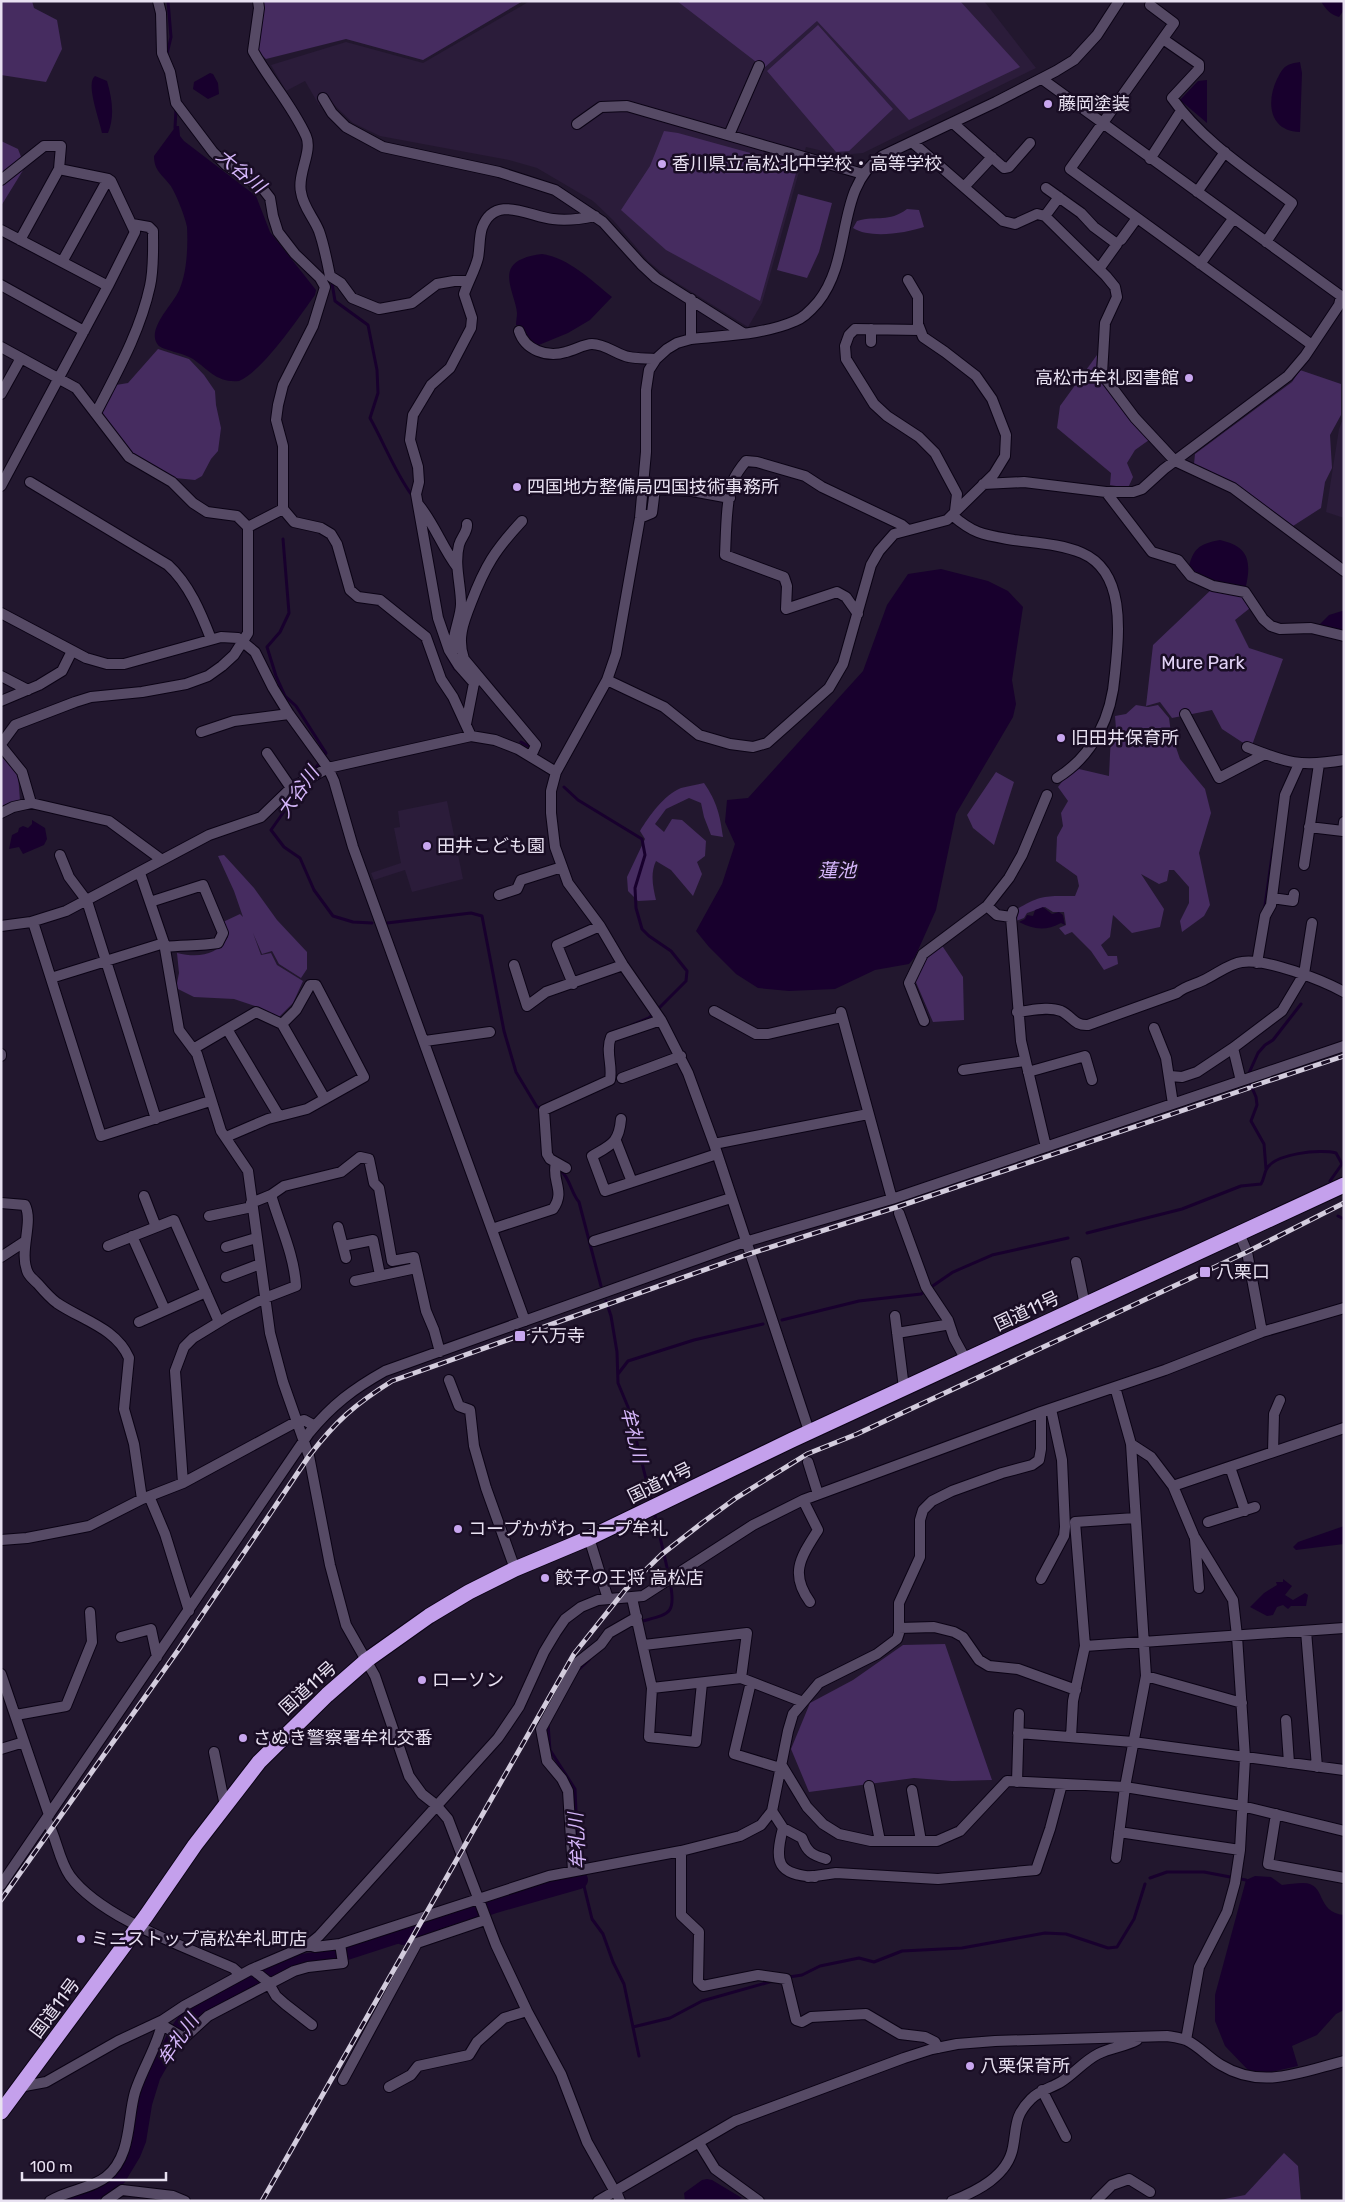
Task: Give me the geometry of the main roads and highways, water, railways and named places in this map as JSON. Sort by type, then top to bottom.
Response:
[{"type":"highway","name":"国道11号","points":[[1,2112],[259,1762],[288,1732],[367,1660],[429,1616],[469,1592],[515,1569],[589,1538],[809,1431],[1344,1184]]},
{"type":"water","points":[[1321,1],[1344,1],[1344,10],[1339,17],[1336,16],[1324,7]]},
{"type":"water","points":[[1300,62],[1302,73],[1300,132],[1282,127],[1276,121],[1271,106],[1274,88],[1281,71],[1293,63]]},
{"type":"water","points":[[210,73],[213,74],[218,83],[219,94],[208,99],[193,89],[194,82]]},
{"type":"water","points":[[95,76],[107,81],[110,94],[112,114],[108,133],[102,133],[94,103],[92,80]]},
{"type":"water","points":[[1207,80],[1207,123],[1180,100],[1198,81]]},
{"type":"water","points":[[176,126],[179,126],[180,136],[184,141],[256,196],[270,232],[316,290],[315,295],[269,355],[259,366],[239,381],[219,378],[193,359],[160,347],[155,339],[155,331],[158,324],[180,288],[186,258],[187,227],[185,218],[172,188],[159,172],[154,161],[154,156]]},
{"type":"water","points":[[542,254],[552,256],[570,265],[612,297],[590,320],[568,333],[534,347],[524,339],[523,327],[516,325],[516,306],[509,276],[515,263],[527,257]]},
{"type":"water","points":[[1220,540],[1236,546],[1245,555],[1248,561],[1246,586],[1235,586],[1193,574],[1188,570],[1192,557],[1198,549],[1206,543]]},
{"type":"water","name":"蓮池","points":[[941,569],[988,581],[1008,591],[1023,607],[1012,680],[1016,704],[1013,717],[956,814],[936,910],[915,957],[909,964],[875,970],[835,989],[789,991],[758,988],[736,974],[696,931],[722,884],[735,844],[725,822],[727,800],[748,798],[863,671],[887,605],[908,574]]},
{"type":"water","points":[[1344,611],[1344,634],[1321,629],[1320,624],[1329,615]]},
{"type":"water","points":[[32,820],[45,828],[47,839],[44,845],[23,854],[19,847],[9,849],[12,835],[23,826],[28,828],[32,824]]},
{"type":"water","points":[[1043,907],[1052,914],[1059,912],[1063,915],[1065,925],[1061,923],[1040,928],[1030,927],[1019,922],[1025,919],[1027,915],[1033,916],[1035,910]]},
{"type":"water","points":[[1344,1526],[1344,1544],[1296,1550],[1293,1547],[1298,1542]]},
{"type":"water","points":[[1283,1579],[1292,1586],[1285,1595],[1293,1600],[1305,1593],[1308,1595],[1306,1606],[1291,1606],[1288,1609],[1283,1605],[1277,1607],[1273,1615],[1267,1616],[1250,1607],[1264,1593],[1277,1585],[1276,1582],[1283,1582]]},
{"type":"water","points":[[1255,1876],[1271,1877],[1282,1885],[1310,1884],[1319,1892],[1329,1909],[1344,1915],[1344,2010],[1336,2014],[1317,2035],[1292,2046],[1298,2066],[1266,2073],[1248,2070],[1225,2046],[1215,2021],[1215,1995],[1246,1880]]},
{"type":"water","points":[[427,1920],[425,1935],[348,1960],[309,1965],[186,2034],[160,2079],[152,2105],[146,2142],[140,2157],[125,2182],[116,2191],[95,2201],[56,2201],[111,2175],[138,2091],[171,2027],[181,2013],[215,1993],[294,1955],[328,1950]]},
{"type":"water","points":[[702,2180],[712,2180],[742,2198],[735,2201],[685,2201],[684,2193]]},
{"type":"waterway","name":"大谷川","points":[[168,1],[171,37],[168,57]]},
{"type":"waterway","points":[[175,128],[176,109]]},
{"type":"waterway","points":[[332,283],[335,301],[368,325],[377,370],[378,393],[370,418],[394,466],[411,494]]},
{"type":"waterway","name":"大谷川","points":[[283,539],[289,613],[280,632],[267,647],[276,676],[285,696],[296,706],[326,753],[323,757]]},
{"type":"waterway","points":[[448,657],[455,669]]},
{"type":"waterway","points":[[521,742],[532,748]]},
{"type":"waterway","name":"大谷川","points":[[312,773],[320,762]]},
{"type":"waterway","name":"大谷川","points":[[302,786],[271,830],[284,847],[300,858],[314,890],[333,916],[353,922],[372,923]]},
{"type":"waterway","points":[[564,787],[578,800],[642,839],[645,855],[635,888],[636,908],[642,929],[671,951],[687,971],[686,981],[649,1018],[632,1025]]},
{"type":"waterway","points":[[1265,906],[1273,849]]},
{"type":"waterway","name":"大谷川","points":[[387,923],[471,913],[482,916],[504,1031],[516,1072],[537,1107],[541,1108]]},
{"type":"waterway","points":[[1249,1073],[1258,1053],[1273,1040],[1301,1004]]},
{"type":"waterway","points":[[1250,1083],[1257,1105],[1251,1121],[1264,1144],[1266,1169]]},
{"type":"waterway","points":[[1087,1233],[1182,1209],[1241,1186],[1261,1184],[1266,1170],[1271,1164],[1288,1156],[1309,1152],[1336,1153],[1342,1164],[1330,1181]]},
{"type":"waterway","name":"牟礼川","points":[[561,1171],[579,1202],[601,1286]]},
{"type":"waterway","points":[[1338,1216],[1344,1219]]},
{"type":"waterway","points":[[782,1320],[859,1301],[921,1294],[953,1272],[992,1255],[1068,1238]]},
{"type":"waterway","name":"牟礼川","points":[[606,1301],[611,1316],[617,1352],[618,1383],[628,1407],[652,1503]]},
{"type":"waterway","points":[[618,1374],[628,1361],[694,1340],[763,1324]]},
{"type":"waterway","name":"牟礼川","points":[[654,1511],[669,1576]]},
{"type":"waterway","name":"牟礼川","points":[[639,1622],[668,1612],[672,1601],[670,1582]]},
{"type":"waterway","name":"牟礼川","points":[[577,1671],[589,1660]]},
{"type":"waterway","points":[[548,1724],[550,1750],[575,1789],[579,1880],[583,1882],[592,1919],[603,1934],[613,1962],[624,1984],[639,2056]]},
{"type":"waterway","points":[[1150,1878],[1167,1872],[1204,1872],[1246,1880]]},
{"type":"waterway","name":"牟礼川","points":[[403,1936],[495,1904],[579,1880]]},
{"type":"waterway","points":[[789,1977],[802,1975],[820,1966],[859,1958],[874,1962],[902,1951],[962,1948],[1045,1933],[1066,1934],[1108,1948],[1117,1947],[1134,1919],[1145,1884]]},
{"type":"waterway","points":[[633,2027],[670,2018],[702,2001],[773,1981]]},
{"type":"railway","points":[[1253,1086],[1344,1056]]},
{"type":"railway","points":[[1,1900],[179,1649],[309,1456],[346,1414],[392,1381],[749,1254],[897,1207],[1249,1088]]},
{"type":"railway","points":[[262,2201],[574,1654],[625,1590],[661,1555],[736,1498],[807,1454],[857,1434],[1247,1252],[1344,1203]]},
{"type":"place","name":"藤岡塗装","points":[[1048,104]]},
{"type":"place","name":"香川県立高松北中学校・高等学校","points":[[662,164]]},
{"type":"place","name":"高松市牟礼図書館","points":[[1189,378]]},
{"type":"place","name":"四国地方整備局四国技術事務所","points":[[517,487]]},
{"type":"place","name":"旧田井保育所","points":[[1061,738]]},
{"type":"place","name":"田井こども園","points":[[427,846]]},
{"type":"place","name":"八栗口","points":[[1205,1272]]},
{"type":"place","name":"六万寺","points":[[520,1336]]},
{"type":"place","name":"コープかがわ コープ牟礼","points":[[458,1529]]},
{"type":"place","name":"餃子の王将 高松店","points":[[545,1578]]},
{"type":"place","name":"ローソン","points":[[422,1680]]},
{"type":"place","name":"さぬき警察署牟礼交番","points":[[243,1738]]},
{"type":"place","name":"ミニストップ高松牟礼町店","points":[[81,1939]]},
{"type":"place","name":"八栗保育所","points":[[970,2066]]},
{"type":"park label","name":"Mure Park","points":[[1203,663]]}]
